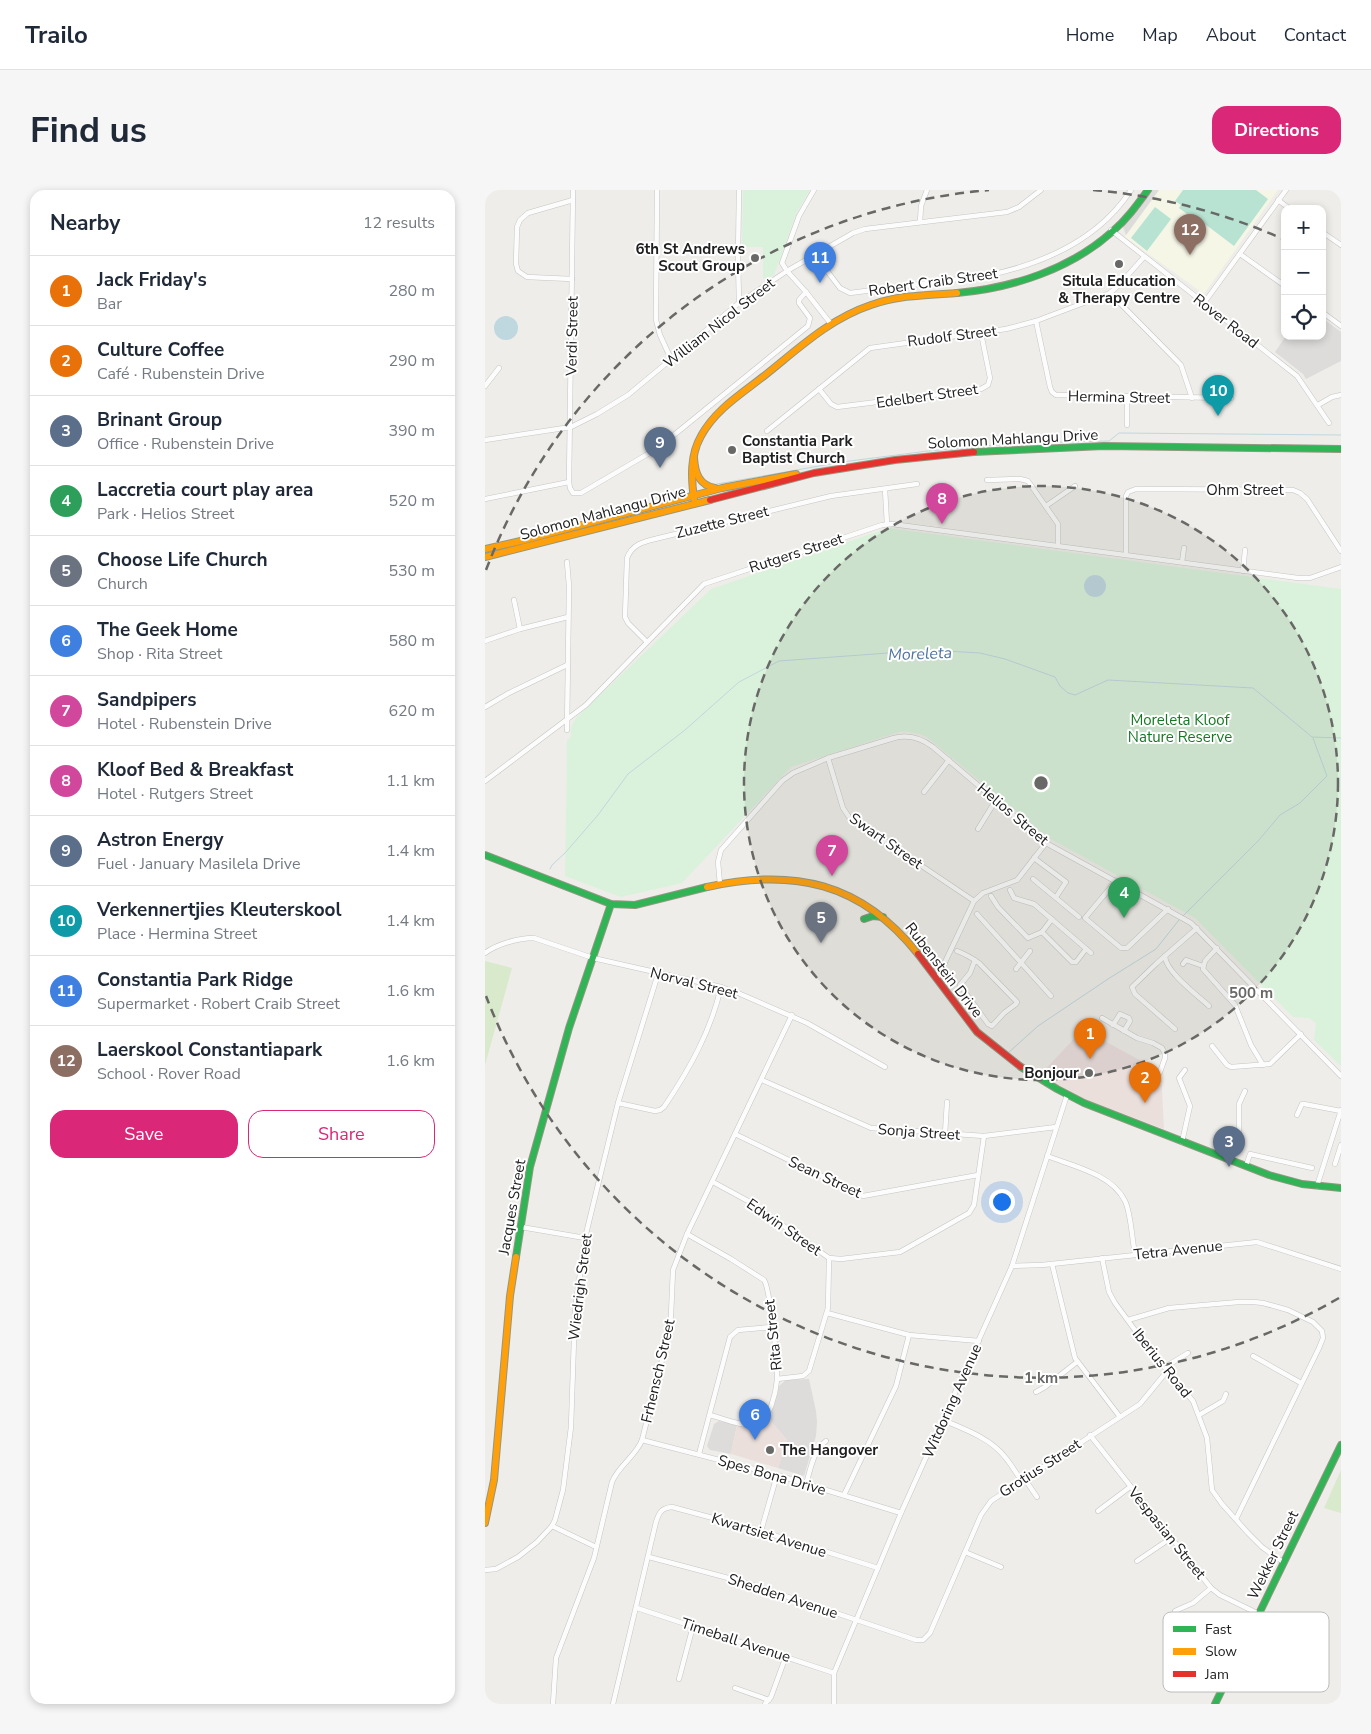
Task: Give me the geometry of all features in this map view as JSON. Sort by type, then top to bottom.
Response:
[{"type":"main road","points":[[693,499],[689,466],[694,444],[704,426],[713,416],[831,324],[860,309],[879,303],[915,297],[968,292],[1017,283],[1049,271],[1087,253],[1131,214],[1146,190]]},
{"type":"main road","points":[[693,499],[694,458],[701,435],[721,411]]},
{"type":"main road","name":"Solomon Mahlangu Drive","points":[[1214,447],[1341,445]]},
{"type":"main road","name":"Solomon Mahlangu Drive","points":[[485,549],[693,499],[814,473],[895,460],[1007,450],[1104,446],[1341,449]]},
{"type":"main road","points":[[694,458],[696,473],[700,482],[709,487],[722,488]]},
{"type":"main road","name":"Solomon Mahlangu Drive","points":[[485,557],[693,499],[722,488],[789,475],[814,473]]},
{"type":"main road","name":"Rubenstein Drive","points":[[485,855],[611,904],[631,906],[720,884],[753,879],[780,879],[826,887],[862,902],[886,918],[904,936],[971,1025],[986,1040],[1067,1095],[1182,1142],[1277,1177],[1317,1186],[1341,1188]]},
{"type":"main road","points":[[862,902],[867,911],[865,918],[873,916],[886,918]]},
{"type":"main road","name":"Jacques Street","points":[[485,1523],[494,1480],[510,1296],[530,1167],[554,1077],[611,904]]},
{"type":"main road","name":"Wekker Street","points":[[1260,1612],[1341,1445]]},
{"type":"main road","name":"Wekker Street","points":[[1215,1704],[1221,1692]]},
{"type":"street","name":"Verdi Street","points":[[569,482],[573,190]]},
{"type":"street","points":[[657,190],[656,320],[660,335],[671,359]]},
{"type":"street","points":[[739,190],[739,303]]},
{"type":"street","points":[[814,190],[799,216],[782,263],[831,324]]},
{"type":"street","points":[[920,222],[921,206],[927,190]]},
{"type":"street","name":"William Nicol Street","points":[[485,440],[571,427],[620,400],[739,303],[787,271],[859,231],[1010,211],[1019,207],[1041,190]]},
{"type":"street","name":"Robert Craib Street","points":[[815,255],[840,288],[850,293],[991,276],[1066,249],[1106,221],[1122,204],[1131,190]]},
{"type":"street","points":[[1204,303],[1286,190]]},
{"type":"street","points":[[572,278],[527,277],[518,271],[516,264],[517,227],[522,217],[528,213],[573,200]]},
{"type":"street","points":[[1278,200],[1285,205]]},
{"type":"street","name":"Rover Road","points":[[1112,231],[1297,376],[1329,424]]},
{"type":"street","points":[[1326,235],[1341,245]]},
{"type":"street","points":[[1240,254],[1281,283]]},
{"type":"street","name":"Rudolf Street","points":[[767,431],[874,346],[981,333],[1012,328],[1036,321],[1110,293],[1117,288],[1143,256]]},
{"type":"street","points":[[485,499],[569,482],[573,493],[581,494],[652,452],[808,326],[810,318],[799,304],[799,300],[806,292]]},
{"type":"street","points":[[1110,293],[1181,365],[1192,398]]},
{"type":"street","points":[[1326,315],[1341,326]]},
{"type":"street","name":"Hermina Street","points":[[1036,321],[1049,387],[1053,394],[1059,396],[1231,398]]},
{"type":"street","name":"Edelbert Street","points":[[819,389],[831,404],[837,407],[981,389],[988,385],[990,378],[981,333]]},
{"type":"street","points":[[486,382],[499,368]]},
{"type":"street","points":[[1318,405],[1332,397],[1341,395]]},
{"type":"street","points":[[1127,397],[1127,425]]},
{"type":"street","points":[[987,480],[1026,480],[1058,524],[1058,546]]},
{"type":"street","name":"Zuzette Street","points":[[647,642],[627,624],[625,617],[627,558],[637,544],[655,538],[831,496],[917,484]]},
{"type":"street","points":[[1046,506],[1075,486]]},
{"type":"street","points":[[885,489],[887,524]]},
{"type":"street","name":"Ohm Street","points":[[1126,555],[1125,500],[1128,492],[1136,489],[1293,490],[1301,493],[1307,499],[1341,551]]},
{"type":"street","name":"Rutgers Street","points":[[485,781],[567,720],[595,696],[699,588],[709,582],[887,524],[1306,578],[1341,566]]},
{"type":"street","points":[[1182,562],[1184,548]]},
{"type":"street","points":[[1243,571],[1245,550]]},
{"type":"street","points":[[567,562],[569,586],[567,617],[567,730]]},
{"type":"street","points":[[514,600],[520,628]]},
{"type":"street","points":[[485,641],[520,628],[567,617]]},
{"type":"street","points":[[485,707],[567,665]]},
{"type":"street","name":"Helios Street","points":[[720,884],[719,857],[725,844],[783,781],[801,768],[894,738],[905,736],[925,741],[1046,843],[1168,909],[1197,928],[1341,1076]]},
{"type":"street","name":"Swart Street","points":[[828,758],[843,808],[849,817],[974,901]]},
{"type":"street","points":[[924,792],[949,760]]},
{"type":"street","points":[[978,829],[996,800]]},
{"type":"street","points":[[937,979],[974,901],[983,893],[1015,882],[1046,843]]},
{"type":"street","points":[[1034,858],[1065,880],[1065,884],[1055,898]]},
{"type":"street","points":[[1033,879],[1079,917]]},
{"type":"street","points":[[1116,881],[1085,918],[1121,948],[1127,948],[1168,909]]},
{"type":"street","points":[[1010,890],[1014,898],[1034,904],[1091,953]]},
{"type":"street","points":[[991,896],[998,907],[1028,938],[1042,932],[1052,919]]},
{"type":"street","points":[[977,914],[1051,996]]},
{"type":"street","points":[[1175,1029],[1135,994],[1132,989],[1134,984],[1197,928]]},
{"type":"street","points":[[1042,932],[1072,962],[1076,962],[1086,949]]},
{"type":"street","name":"Norval Street","points":[[485,953],[492,948],[523,939],[534,938],[593,958],[721,987],[793,1015],[885,1067]]},
{"type":"street","points":[[1217,948],[1205,960],[1203,966],[1205,972],[1235,1005],[1251,1046],[1263,1065]]},
{"type":"street","points":[[957,951],[975,960],[1017,1003],[992,1026],[988,1024],[960,985],[969,974],[975,960]]},
{"type":"street","points":[[1016,969],[1030,951]]},
{"type":"street","points":[[1165,956],[1167,964],[1174,972],[1209,1006]]},
{"type":"street","points":[[1183,964],[1186,960],[1189,960],[1203,966]]},
{"type":"street","name":"Wiedrigh Street","points":[[485,1570],[496,1569],[537,1542],[552,1526],[563,1490],[571,1427],[575,1310],[585,1238],[618,1103],[658,974]]},
{"type":"street","points":[[618,1103],[655,1111],[664,1107],[686,1073],[700,1046],[716,1008],[721,987]]},
{"type":"street","points":[[1113,1025],[1120,1014],[1129,1018],[1130,1021],[1124,1031]]},
{"type":"street","name":"Frhensch Street","points":[[553,1704],[556,1658],[590,1570],[614,1476],[637,1450],[642,1440],[669,1332],[673,1270],[687,1234],[793,1015]]},
{"type":"street","points":[[1102,1018],[1137,1038],[1162,1048],[1165,1058],[1160,1072]]},
{"type":"street","points":[[1212,1046],[1231,1067],[1263,1065],[1273,1062],[1301,1034]]},
{"type":"street","points":[[1182,1142],[1190,1106],[1179,1078],[1185,1070]]},
{"type":"street","name":"Sonja Street","points":[[762,1080],[867,1127],[984,1136],[1056,1128]]},
{"type":"street","points":[[1227,1159],[1239,1132],[1239,1104],[1245,1091]]},
{"type":"street","name":"Witdoring Avenue","points":[[834,1704],[835,1673],[901,1513],[1012,1266],[1067,1095]]},
{"type":"street","points":[[945,1134],[947,1102]]},
{"type":"street","points":[[1297,1115],[1302,1104],[1341,1110],[1317,1186]]},
{"type":"street","name":"Sean Street","points":[[735,1134],[866,1197],[978,1176]]},
{"type":"street","points":[[829,1258],[836,1259],[898,1253],[972,1210],[984,1136]]},
{"type":"street","points":[[1335,1164],[1341,1145]]},
{"type":"street","points":[[1246,1166],[1250,1154],[1312,1168]]},
{"type":"street","points":[[1047,1156],[1102,1178],[1122,1196],[1127,1206],[1135,1254]]},
{"type":"street","name":"Edwin Street","points":[[713,1182],[749,1201],[829,1258],[829,1302],[807,1374],[777,1379]]},
{"type":"street","points":[[521,1227],[585,1238]]},
{"type":"street","name":"Rita Street","points":[[687,1234],[764,1280],[768,1293],[777,1379],[769,1413],[760,1423],[751,1426],[709,1415]]},
{"type":"street","name":"Tetra Avenue","points":[[1012,1266],[1052,1264],[1257,1242],[1341,1269]]},
{"type":"street","name":"Iberius Road","points":[[1101,1258],[1109,1292],[1115,1303],[1166,1369],[1190,1396],[1207,1438],[1212,1490],[1262,1547],[1283,1562]]},
{"type":"street","points":[[1052,1264],[1073,1353],[1077,1362],[1120,1416]]},
{"type":"street","points":[[1128,1320],[1169,1308],[1254,1302],[1288,1310],[1321,1328],[1323,1334],[1319,1348],[1236,1519]]},
{"type":"street","points":[[827,1312],[909,1335],[979,1341]]},
{"type":"street","points":[[699,1454],[732,1335],[738,1330],[772,1327]]},
{"type":"street","points":[[844,1496],[892,1395],[909,1335]]},
{"type":"street","name":"Grotius Street","points":[[916,1640],[923,1640],[930,1633],[987,1506],[995,1497],[1143,1401],[1166,1369],[1187,1353]]},
{"type":"street","points":[[1253,1356],[1301,1383]]},
{"type":"street","points":[[1036,1392],[1077,1362]]},
{"type":"street","points":[[1199,1415],[1223,1401],[1226,1394]]},
{"type":"street","points":[[943,1420],[978,1436],[996,1449],[1006,1458],[1037,1497]]},
{"type":"street","name":"Vespasian Street","points":[[1090,1436],[1211,1588],[1220,1595],[1255,1612]]},
{"type":"street","name":"Spes Bona Drive","points":[[642,1440],[777,1475],[901,1513]]},
{"type":"street","points":[[807,1484],[815,1455],[826,1440]]},
{"type":"street","points":[[761,1531],[777,1475]]},
{"type":"street","points":[[1098,1510],[1130,1487]]},
{"type":"street","name":"Kwartsiet Avenue","points":[[649,1557],[660,1511],[672,1507],[761,1531],[878,1568]]},
{"type":"street","points":[[552,1526],[596,1547]]},
{"type":"street","points":[[1137,1561],[1171,1538]]},
{"type":"street","points":[[965,1553],[999,1568]]},
{"type":"street","points":[[613,1704],[649,1557]]},
{"type":"street","name":"Shedden Avenue","points":[[649,1557],[747,1583],[916,1640]]},
{"type":"street","points":[[1175,1611],[1193,1603],[1211,1588]]},
{"type":"street","name":"Timeball Avenue","points":[[637,1608],[835,1673]]},
{"type":"street","points":[[679,1680],[693,1626]]},
{"type":"street","points":[[735,1688],[767,1702],[786,1656]]},
{"type":"shaded area","points":[[1149,190],[1159,190],[1126,235],[1123,227]]},
{"type":"shaded area","points":[[1159,190],[1278,190],[1204,294],[1125,237]]},
{"type":"shaded area","points":[[1326,321],[1341,332],[1341,361],[1306,379],[1303,374],[1275,352],[1283,340],[1326,340]]},
{"type":"shaded area","points":[[1083,1029],[1161,1072],[1164,1129],[1069,1093],[1041,1074]]},
{"type":"shaded area","points":[[809,1379],[817,1422],[816,1436],[804,1476],[778,1468],[787,1440],[770,1420],[779,1386],[786,1380]]},
{"type":"shaded area","points":[[770,1420],[787,1440],[778,1468],[731,1454],[737,1425],[750,1428],[760,1427]]},
{"type":"shaded area","points":[[719,1421],[737,1425],[731,1454],[710,1450],[707,1446],[714,1424]]},
{"type":"green space","points":[[743,190],[810,190],[797,212],[774,275],[767,279],[763,278],[763,247],[742,247]]},
{"type":"green space","points":[[1183,190],[1256,190],[1268,199],[1234,246],[1197,218],[1195,220],[1179,208],[1181,205],[1175,201]]},
{"type":"green space","points":[[1155,207],[1171,219],[1147,251],[1131,238]]},
{"type":"green space","name":"Moreleta Kloof Nature Reserve","points":[[888,528],[1341,589],[1341,1066],[1314,1040],[1316,1023],[1309,1018],[1293,1017],[1195,918],[1047,837],[927,737],[919,734],[902,731],[791,767],[682,883],[621,897],[565,876],[567,740],[571,737],[571,727],[576,718],[711,589]]},
{"type":"green space","points":[[485,961],[512,968],[485,1065]]},
{"type":"green space","points":[[1341,1470],[1341,1513],[1324,1508]]},
{"type":"water","points":[[506,316],[514,320],[518,328],[514,336],[506,340],[498,336],[494,328],[498,320]]},
{"type":"water","points":[[1095,575],[1103,578],[1106,586],[1103,594],[1095,597],[1087,594],[1084,586],[1087,578]]},
{"type":"waterway","points":[[717,484],[842,462],[928,451],[1020,443],[1109,441],[1119,433],[1341,435]]},
{"type":"waterway","name":"Moreleta","points":[[550,869],[598,815],[628,774],[685,730],[739,682],[779,661],[929,650],[980,653],[1005,659],[1055,677],[1060,686],[1068,693],[1075,695],[1108,680],[1253,688],[1312,737],[1341,738]]},
{"type":"waterway","points":[[1182,917],[1259,840],[1280,815],[1300,803],[1327,776],[1313,738]]},
{"type":"waterway","points":[[1008,1053],[1038,1026],[1156,949],[1179,920]]},
{"type":"traffic: fast","points":[[957,293],[999,287],[1020,281],[1060,266],[1079,256],[1118,226],[1132,212],[1148,190]]},
{"type":"traffic: fast","points":[[974,452],[1104,446],[1341,449]]},
{"type":"traffic: fast","points":[[485,855],[611,904],[635,905],[707,887]]},
{"type":"traffic: fast","points":[[516,1257],[530,1167],[569,1028],[611,904]]},
{"type":"traffic: fast","points":[[864,919],[873,916],[883,917]]},
{"type":"traffic: fast","points":[[1021,1067],[1084,1103],[1269,1175],[1302,1184],[1341,1188]]},
{"type":"traffic: fast","points":[[1260,1612],[1341,1445]]},
{"type":"traffic: fast","points":[[1215,1704],[1221,1692]]},
{"type":"traffic: slow","points":[[694,499],[692,483],[693,459],[697,443],[707,427],[729,403],[802,345],[841,318],[871,305],[903,297],[957,293]]},
{"type":"traffic: slow","points":[[694,458],[695,469],[699,478],[705,484],[715,488]]},
{"type":"traffic: slow","points":[[485,549],[722,488],[796,474]]},
{"type":"traffic: slow","points":[[485,557],[710,500]]},
{"type":"traffic: slow","points":[[707,887],[738,881],[768,879],[797,881],[823,886],[849,896],[873,910],[896,930],[918,954]]},
{"type":"traffic: slow","points":[[485,1523],[494,1480],[510,1296],[516,1257]]},
{"type":"traffic: jam","points":[[710,500],[814,473],[895,460],[974,452]]},
{"type":"traffic: jam","points":[[918,954],[977,1032],[1021,1067]]},
{"type":"place","name":"Laerskool Constantiapark","points":[[1190,255]]},
{"type":"place","name":"6th St Andrews Scout Group","points":[[755,258]]},
{"type":"place","name":"Situla Education & Therapy Centre","points":[[1119,264]]},
{"type":"place","name":"Constantia Park Ridge","points":[[820,283]]},
{"type":"place","name":"Verkennertjies Kleuterskool","points":[[1218,416]]},
{"type":"place","name":"Constantia Park Baptist Church","points":[[732,450]]},
{"type":"place","name":"Astron Energy","points":[[660,468]]},
{"type":"place","name":"Kloof Bed & Breakfast","points":[[942,524]]},
{"type":"place","name":"Sandpipers","points":[[832,876]]},
{"type":"place","name":"Laccretia court play area","points":[[1124,918]]},
{"type":"place","name":"Choose Life Church","points":[[821,943]]},
{"type":"place","name":"Jack Friday's","points":[[1090,1059]]},
{"type":"place","name":"Bonjour","points":[[1089,1073]]},
{"type":"place","name":"Culture Coffee","points":[[1145,1103]]},
{"type":"place","name":"Brinant Group","points":[[1229,1167]]},
{"type":"place","name":"The Geek Home","points":[[755,1440]]},
{"type":"place","name":"The Hangover","points":[[770,1450]]}]
